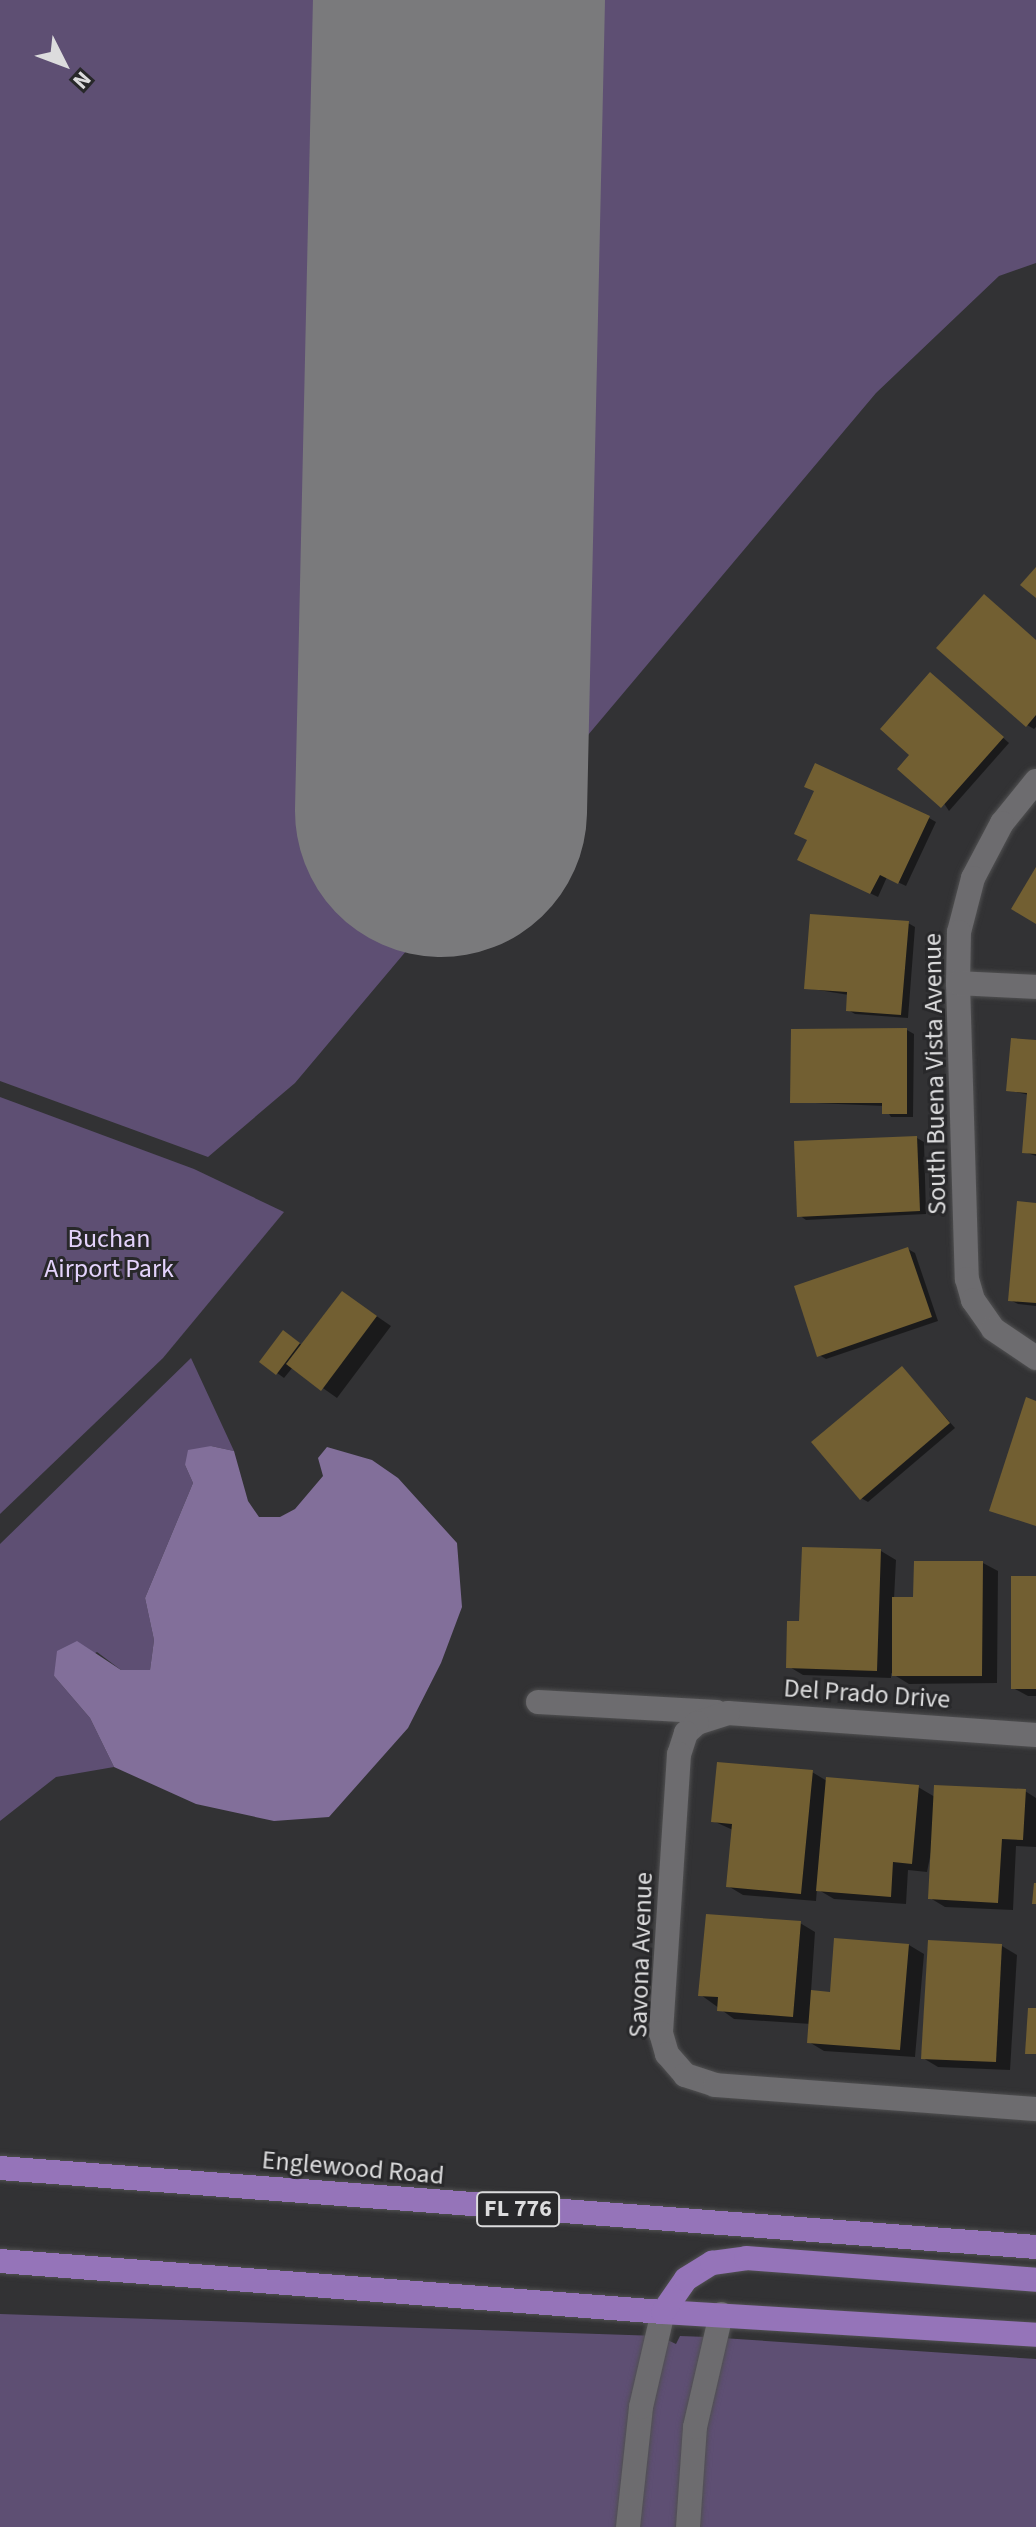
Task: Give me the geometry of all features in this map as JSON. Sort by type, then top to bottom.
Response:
[{"type":"main road","name":"Englewood Road","points":[[0,2168],[1036,2247]]},
{"type":"main road","points":[[663,2312],[686,2279],[712,2263],[746,2258],[1036,2280]]},
{"type":"main road","points":[[0,2261],[663,2312],[1036,2335]]},
{"type":"street","name":"South Buena Vista Avenue","points":[[1036,781],[1002,823],[973,878],[959,932],[958,983],[967,1279],[973,1300],[993,1329],[1036,1358]]},
{"type":"street","points":[[958,983],[1036,987]]},
{"type":"street","points":[[538,1702],[728,1713]]},
{"type":"street","name":"Del Prado Drive","points":[[697,1723],[728,1713],[1036,1735]]},
{"type":"street","name":"Savona Avenue","points":[[697,1723],[686,1733],[679,1754],[661,2033],[667,2054],[685,2075],[715,2085],[1036,2109]]},
{"type":"street","points":[[628,2527],[641,2407],[663,2312]]},
{"type":"street","points":[[688,2527],[695,2427],[721,2314]]},
{"type":"green space","points":[[0,0],[1036,0],[1036,263],[999,276],[876,393],[295,1083],[208,1157],[0,1081]]},
{"type":"green space","name":"Buchan Airport Park","points":[[0,1097],[194,1169],[284,1212],[163,1358],[0,1514]]},
{"type":"green space","points":[[191,1358],[234,1451],[211,1446],[185,1465],[193,1483],[145,1598],[154,1640],[150,1670],[121,1670],[97,1652],[54,1676],[90,1718],[114,1767],[56,1777],[0,1821],[0,1544]]},
{"type":"green space","points":[[0,2314],[659,2336],[676,2344],[680,2336],[707,2337],[1036,2359],[1036,2527],[0,2527]]},
{"type":"shaded area","points":[[211,1446],[234,1451],[248,1501],[259,1517],[280,1517],[295,1509],[323,1476],[318,1458],[327,1447],[372,1460],[398,1478],[457,1543],[462,1607],[441,1663],[408,1728],[329,1817],[274,1821],[196,1804],[114,1767],[90,1718],[54,1676],[57,1651],[77,1641],[121,1670],[150,1670],[154,1640],[145,1598],[193,1483],[185,1465],[188,1450]]},
{"type":"building","points":[[1036,567],[1036,598],[1020,585]]},
{"type":"building","points":[[984,594],[1036,640],[1036,715],[1026,727],[936,648]]},
{"type":"building","points":[[930,672],[1004,737],[941,808],[897,769],[909,755],[880,729]]},
{"type":"building","points":[[815,763],[930,816],[898,884],[880,875],[870,894],[797,860],[807,840],[794,834],[814,791],[804,787]]},
{"type":"building","points":[[1036,867],[1036,924],[1011,909]]},
{"type":"building","points":[[810,914],[909,921],[901,1015],[846,1011],[847,992],[804,989]]},
{"type":"building","points":[[907,1028],[907,1114],[882,1114],[882,1103],[790,1103],[791,1029]]},
{"type":"building","points":[[1011,1038],[1036,1040],[1036,1154],[1022,1153],[1027,1093],[1006,1091]]},
{"type":"building","points":[[917,1136],[920,1211],[797,1217],[794,1141]]},
{"type":"building","points":[[1017,1201],[1036,1203],[1036,1303],[1008,1301]]},
{"type":"building","points":[[908,1247],[932,1317],[817,1357],[794,1286]]},
{"type":"building","points":[[342,1291],[377,1316],[321,1391],[286,1364]]},
{"type":"building","points":[[283,1330],[300,1343],[276,1375],[259,1362]]},
{"type":"building","points":[[902,1366],[950,1423],[860,1500],[811,1442]]},
{"type":"building","points":[[1026,1397],[1036,1401],[1036,1526],[989,1511]]},
{"type":"building","points":[[802,1547],[881,1549],[877,1671],[786,1668],[787,1621],[799,1621]]},
{"type":"building","points":[[914,1561],[983,1561],[982,1676],[892,1676],[892,1597],[913,1597]]},
{"type":"building","points":[[1011,1576],[1036,1576],[1036,1689],[1011,1689]]},
{"type":"building","points":[[717,1762],[813,1770],[801,1894],[726,1887],[732,1824],[711,1822]]},
{"type":"building","points":[[826,1777],[919,1785],[912,1864],[893,1862],[891,1897],[816,1891]]},
{"type":"building","points":[[934,1785],[1026,1789],[1023,1840],[1002,1839],[998,1903],[928,1899]]},
{"type":"building","points":[[1034,1883],[1036,1904],[1032,1904]]},
{"type":"building","points":[[706,1914],[801,1921],[793,2017],[717,2011],[718,1997],[698,1996]]},
{"type":"building","points":[[834,1938],[909,1944],[900,2050],[807,2043],[811,1990],[830,1992]]},
{"type":"building","points":[[928,1940],[1002,1944],[996,2062],[921,2059]]},
{"type":"building","points":[[1028,2008],[1036,2008],[1036,2054],[1025,2054]]},
{"type":"runway","points":[[441,811],[459,0]]}]
